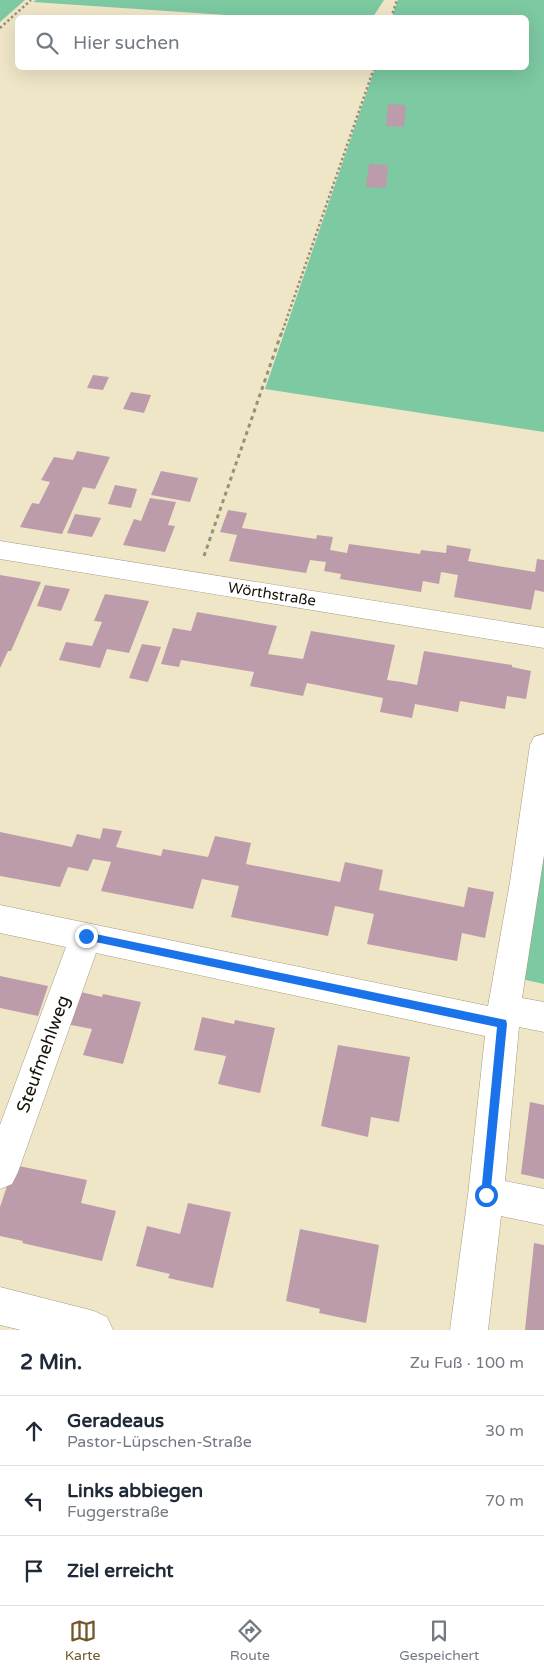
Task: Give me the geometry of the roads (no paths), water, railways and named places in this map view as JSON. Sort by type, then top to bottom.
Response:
[{"type":"street","name":"Wörthstraße","points":[[0,550],[544,638]]},
{"type":"street","points":[[469,1330],[486,1195],[503,1016],[525,882],[544,745]]},
{"type":"street","points":[[0,919],[503,1016],[544,1017]]},
{"type":"street","name":"Steufmehlweg","points":[[0,1172],[86,936]]},
{"type":"street","points":[[486,1195],[544,1207]]},
{"type":"street","points":[[0,1306],[94,1330]]}]
